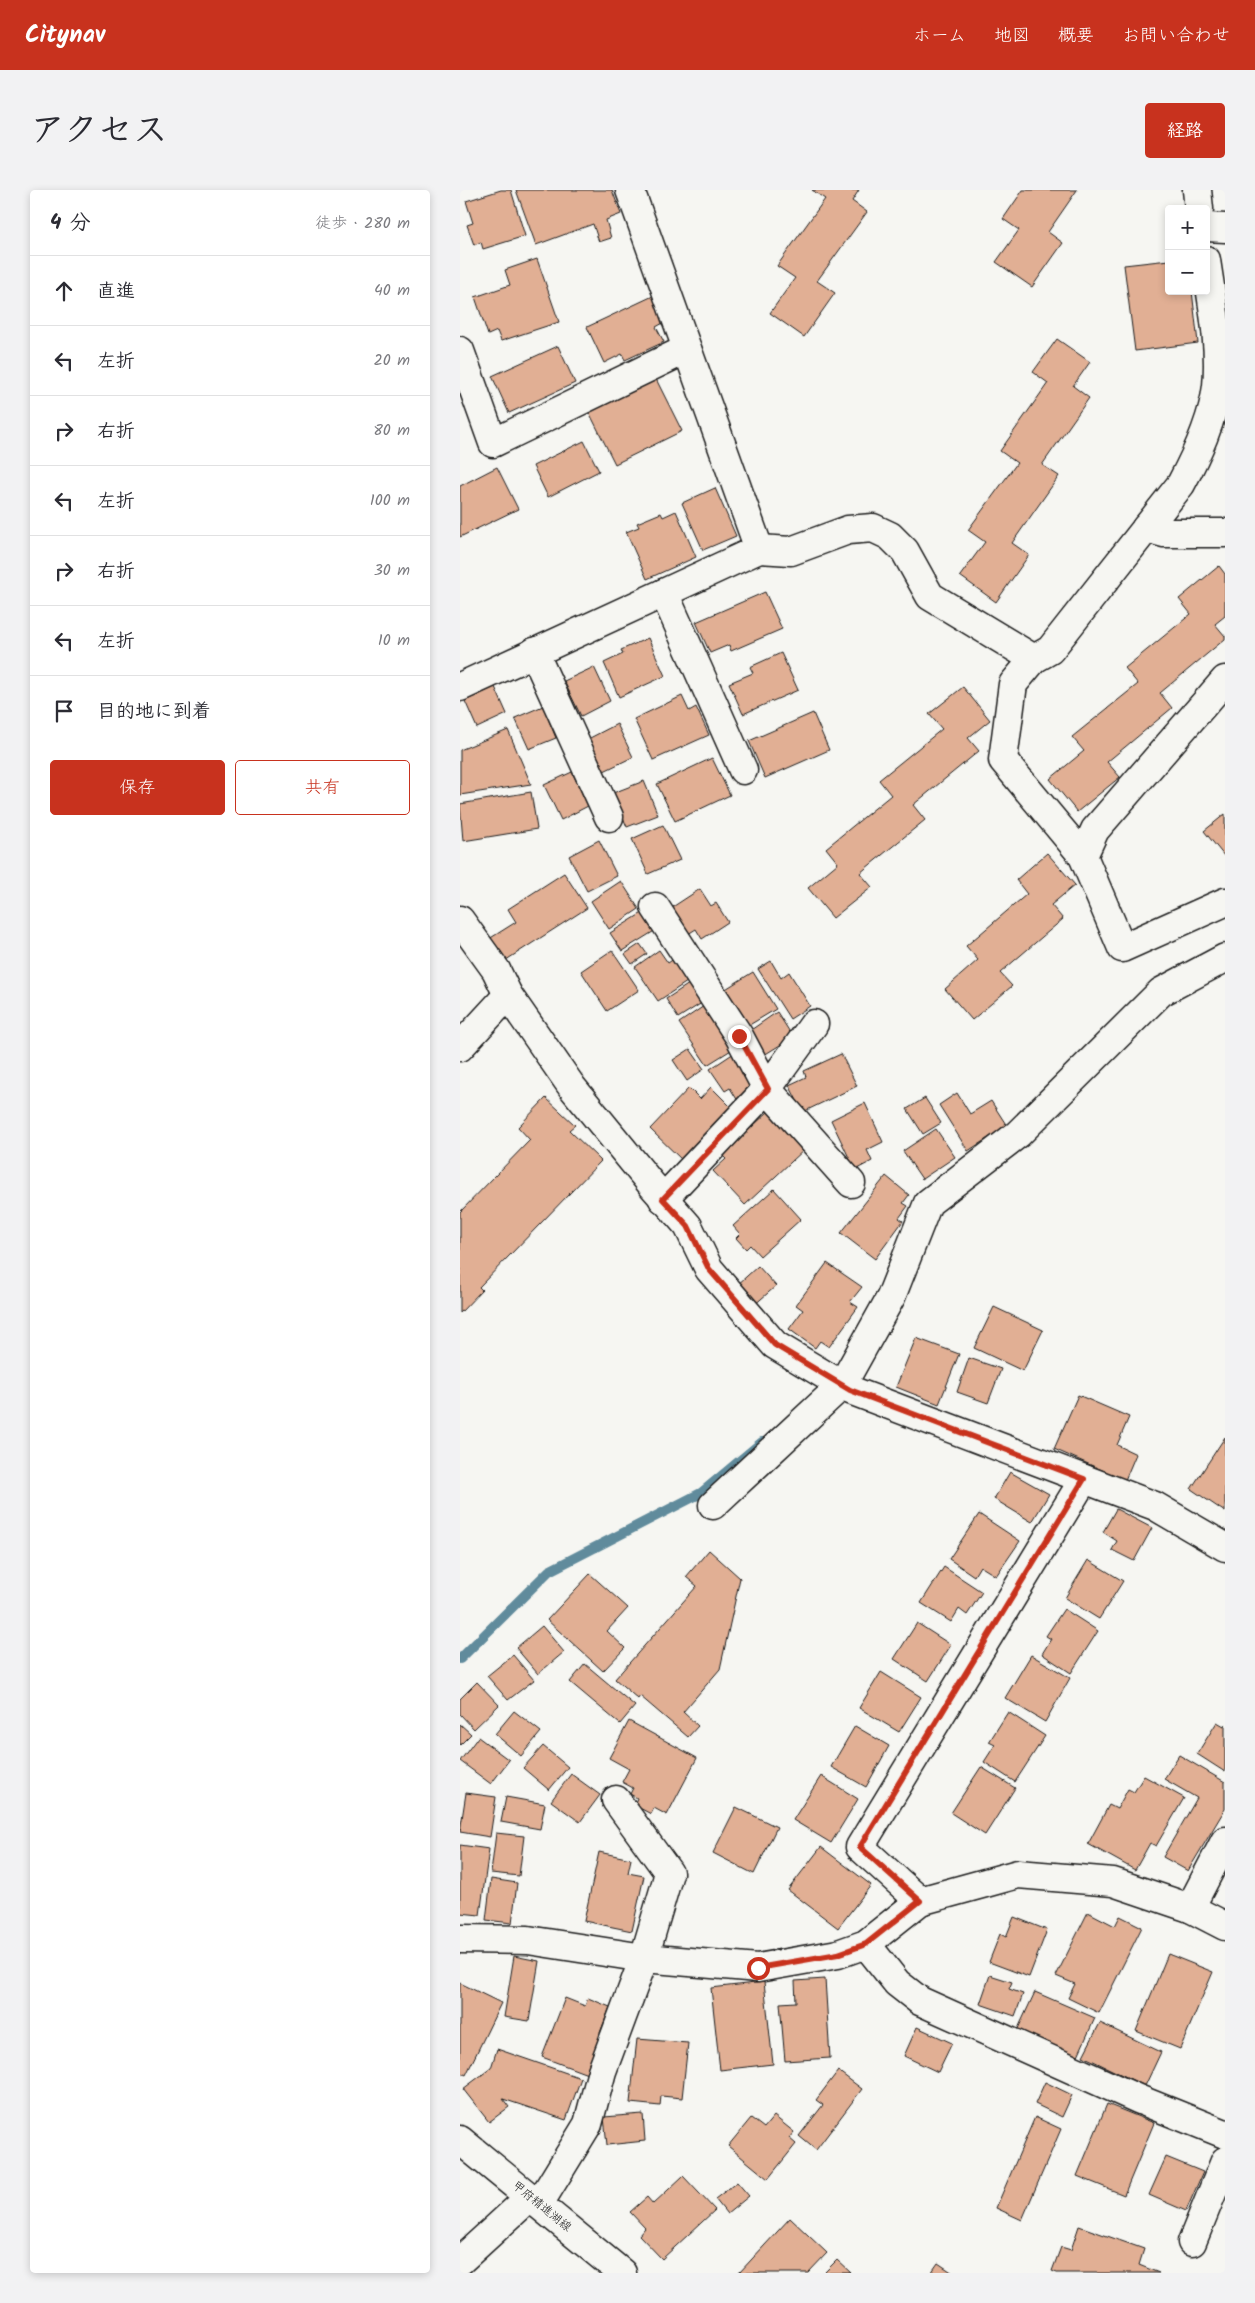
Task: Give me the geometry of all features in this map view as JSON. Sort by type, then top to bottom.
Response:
[{"type":"street","points":[[630,190],[759,549]]},
{"type":"street","points":[[1197,190],[1199,205]]},
{"type":"street","points":[[1210,227],[1225,228]]},
{"type":"street","points":[[1210,289],[1218,346],[1216,388],[1198,453],[1181,484],[1050,650],[1034,659],[1013,684],[1002,760],[1083,856],[1122,948],[1225,902]]},
{"type":"street","points":[[460,351],[494,442],[687,349]]},
{"type":"street","points":[[460,686],[759,549],[791,551],[848,530],[872,528],[890,536],[905,551],[930,596],[1034,659]]},
{"type":"street","points":[[1146,528],[1164,533],[1225,533]]},
{"type":"street","points":[[664,593],[743,770]]},
{"type":"street","points":[[534,652],[609,817]]},
{"type":"street","points":[[1083,856],[1095,830],[1225,680]]},
{"type":"street","points":[[655,907],[739,1036],[768,1089],[851,1183]]},
{"type":"street","points":[[460,920],[496,970],[508,995],[572,1087],[663,1199],[688,1226],[709,1269],[775,1345],[850,1390],[1155,1506],[1225,1547]]},
{"type":"street","points":[[713,1505],[842,1385],[891,1297],[928,1203],[1018,1134],[1161,992],[1225,958]]},
{"type":"street","points":[[460,1046],[508,995]]},
{"type":"street","points":[[663,1199],[768,1089],[814,1024]]},
{"type":"street","points":[[920,1901],[860,1847],[1084,1479]]},
{"type":"street","points":[[460,2261],[534,2200],[588,2124],[602,2072],[644,1958],[669,1873],[616,1800]]},
{"type":"street","points":[[1190,1908],[1225,1841]]},
{"type":"street","points":[[460,1939],[528,1940],[644,1958],[758,1968],[838,1954],[866,1944],[920,1901],[1018,1874],[1113,1882],[1190,1908],[1225,1926]]},
{"type":"street","points":[[866,1944],[897,1983],[920,2001],[1138,2099],[1225,2134]]},
{"type":"street","name":"甲府精進湖線","points":[[460,2140],[622,2273]]},
{"type":"street","points":[[1192,2242],[1225,2162]]},
{"type":"building","points":[[501,190],[511,190],[525,236],[483,249],[481,242],[474,245],[467,225],[473,223],[466,201]]},
{"type":"building","points":[[516,190],[612,190],[621,214],[606,220],[611,238],[599,242],[593,224],[536,245]]},
{"type":"building","points":[[812,190],[859,190],[852,201],[867,212],[817,281],[835,293],[804,337],[770,313],[795,278],[777,266],[825,199]]},
{"type":"building","points":[[1023,190],[1077,190],[1048,232],[1063,243],[1032,287],[996,262],[1019,230],[1003,219]]},
{"type":"building","points":[[537,259],[559,322],[501,341],[497,331],[488,335],[475,297],[510,285],[505,270]]},
{"type":"building","points":[[1165,260],[1165,295],[1192,295],[1198,343],[1135,351],[1124,265]]},
{"type":"building","points":[[653,296],[665,322],[656,327],[664,342],[625,360],[622,354],[604,363],[587,327]]},
{"type":"building","points":[[1057,339],[1090,362],[1073,386],[1089,398],[1042,465],[1059,476],[1012,543],[1029,555],[996,602],[960,576],[985,542],[968,530],[1017,463],[1000,451],[1048,383],[1033,372]]},
{"type":"building","points":[[558,346],[575,383],[509,413],[492,376]]},
{"type":"building","points":[[656,379],[682,431],[615,464],[589,412]]},
{"type":"building","points":[[584,441],[599,471],[548,497],[533,466]]},
{"type":"building","points":[[497,467],[518,509],[460,537],[460,486]]},
{"type":"building","points":[[715,488],[736,536],[703,550],[682,503]]},
{"type":"building","points":[[676,511],[696,557],[647,579],[626,532],[639,527],[637,523],[661,513],[663,517]]},
{"type":"building","points":[[1219,566],[1225,574],[1225,616],[1215,624],[1225,636],[1225,639],[1160,693],[1172,708],[1107,762],[1120,777],[1077,812],[1050,779],[1084,751],[1072,737],[1138,684],[1125,668],[1191,614],[1179,599]]},
{"type":"building","points":[[765,592],[782,629],[731,651],[729,645],[710,653],[696,622]]},
{"type":"building","points":[[648,638],[665,676],[619,697],[604,663],[623,654],[621,650]]},
{"type":"building","points":[[781,653],[798,690],[743,714],[729,683],[753,673],[750,667]]},
{"type":"building","points":[[594,667],[610,701],[581,716],[564,681]]},
{"type":"building","points":[[495,687],[507,714],[477,728],[465,701]]},
{"type":"building","points":[[963,687],[990,720],[968,738],[979,751],[913,805],[925,820],[860,873],[872,887],[833,918],[808,888],[838,863],[826,848],[891,795],[879,780],[942,729],[929,714]]},
{"type":"building","points":[[682,696],[689,711],[696,707],[709,735],[653,760],[634,719]]},
{"type":"building","points":[[543,706],[556,738],[529,749],[515,718]]},
{"type":"building","points":[[813,713],[829,750],[765,778],[749,741]]},
{"type":"building","points":[[617,724],[633,757],[604,771],[588,739]]},
{"type":"building","points":[[508,730],[531,784],[460,795],[460,750]]},
{"type":"building","points":[[712,758],[730,795],[675,821],[657,784]]},
{"type":"building","points":[[572,772],[588,806],[561,820],[544,785]]},
{"type":"building","points":[[644,781],[658,815],[627,827],[613,793]]},
{"type":"building","points":[[531,792],[537,829],[463,841],[460,804]]},
{"type":"building","points":[[1225,814],[1225,857],[1204,831]]},
{"type":"building","points":[[663,825],[680,860],[648,874],[632,839]]},
{"type":"building","points":[[599,840],[617,876],[587,891],[569,856]]},
{"type":"building","points":[[1047,853],[1075,885],[1051,905],[1063,919],[1000,973],[1012,986],[972,1020],[945,989],[978,960],[966,946],[1027,894],[1016,880]]},
{"type":"building","points":[[564,873],[587,908],[503,962],[489,939],[516,922],[508,909]]},
{"type":"building","points":[[621,881],[639,909],[609,929],[591,901]]},
{"type":"building","points":[[700,889],[711,906],[716,903],[728,922],[702,939],[696,929],[688,934],[671,908]]},
{"type":"building","points":[[644,912],[656,930],[622,951],[610,933]]},
{"type":"building","points":[[640,944],[647,954],[632,964],[625,954]]},
{"type":"building","points":[[612,950],[639,990],[607,1011],[581,971]]},
{"type":"building","points":[[659,950],[668,963],[678,956],[693,978],[658,1001],[635,967]]},
{"type":"building","points":[[771,961],[781,978],[789,972],[810,1006],[790,1019],[758,969]]},
{"type":"building","points":[[753,972],[776,1009],[746,1027],[724,990]]},
{"type":"building","points":[[692,982],[705,1001],[678,1018],[666,999]]},
{"type":"building","points":[[707,1004],[736,1047],[707,1065],[679,1023]]},
{"type":"building","points":[[777,1012],[793,1037],[764,1055],[748,1032]]},
{"type":"building","points":[[690,1049],[704,1069],[687,1081],[673,1060]]},
{"type":"building","points":[[734,1053],[758,1089],[738,1101],[730,1088],[725,1091],[710,1069]]},
{"type":"building","points":[[841,1054],[857,1086],[803,1112],[789,1085],[806,1077],[804,1071]]},
{"type":"building","points":[[711,1087],[734,1110],[684,1162],[650,1129],[689,1088],[700,1099]]},
{"type":"building","points":[[957,1093],[970,1114],[991,1101],[1007,1126],[968,1151],[939,1105]]},
{"type":"building","points":[[546,1098],[575,1125],[569,1130],[601,1161],[479,1287],[482,1290],[460,1313],[460,1212],[530,1140],[518,1127]]},
{"type":"building","points":[[925,1098],[941,1123],[923,1134],[907,1109]]},
{"type":"building","points":[[865,1103],[883,1142],[867,1150],[872,1161],[855,1170],[831,1120]]},
{"type":"building","points":[[770,1110],[806,1148],[745,1205],[713,1171],[726,1159],[722,1155]]},
{"type":"building","points":[[936,1129],[955,1157],[922,1179],[903,1151]]},
{"type":"building","points":[[886,1176],[909,1195],[903,1203],[908,1206],[899,1218],[903,1221],[875,1259],[841,1233]]},
{"type":"building","points":[[774,1189],[801,1219],[760,1256],[750,1245],[746,1249],[736,1238],[740,1234],[733,1226]]},
{"type":"building","points":[[827,1263],[862,1287],[850,1302],[858,1307],[829,1347],[820,1341],[815,1348],[789,1329],[803,1310],[796,1305]]},
{"type":"building","points":[[758,1266],[776,1286],[753,1306],[736,1286]]},
{"type":"building","points":[[994,1307],[1043,1330],[1023,1371],[974,1348]]},
{"type":"building","points":[[916,1338],[959,1354],[939,1404],[896,1387]]},
{"type":"building","points":[[969,1358],[1001,1369],[988,1403],[957,1392]]},
{"type":"building","points":[[1078,1395],[1129,1417],[1117,1445],[1136,1454],[1125,1480],[1054,1449]]},
{"type":"building","points":[[1225,1437],[1225,1512],[1191,1489]]},
{"type":"building","points":[[1010,1472],[1049,1494],[1032,1522],[994,1499]]},
{"type":"building","points":[[1116,1509],[1152,1528],[1134,1561],[1112,1550],[1117,1541],[1103,1532]]},
{"type":"building","points":[[979,1514],[1020,1541],[996,1576],[980,1566],[974,1576],[949,1559]]},
{"type":"building","points":[[709,1550],[740,1578],[720,1669],[683,1712],[698,1726],[688,1737],[640,1696],[638,1699],[615,1679],[697,1586],[686,1577]]},
{"type":"building","points":[[1088,1560],[1123,1581],[1099,1619],[1065,1598]]},
{"type":"building","points":[[944,1567],[982,1592],[967,1615],[959,1609],[951,1622],[921,1603]]},
{"type":"building","points":[[590,1574],[628,1608],[607,1631],[625,1648],[603,1671],[547,1620]]},
{"type":"building","points":[[1064,1609],[1098,1631],[1071,1673],[1042,1654],[1051,1639],[1046,1636]]},
{"type":"building","points":[[917,1623],[951,1645],[928,1681],[894,1659]]},
{"type":"building","points":[[542,1626],[564,1652],[538,1674],[516,1648]]},
{"type":"building","points":[[513,1655],[534,1680],[508,1700],[487,1676]]},
{"type":"building","points":[[1031,1655],[1070,1678],[1045,1722],[1005,1698]]},
{"type":"building","points":[[585,1664],[635,1706],[620,1724],[570,1682]]},
{"type":"building","points":[[881,1672],[921,1697],[899,1732],[859,1708]]},
{"type":"building","points":[[477,1682],[499,1705],[474,1729],[460,1714],[460,1699]]},
{"type":"building","points":[[514,1711],[541,1732],[521,1756],[495,1734]]},
{"type":"building","points":[[1008,1712],[1045,1736],[1015,1782],[984,1762],[995,1745],[989,1742]]},
{"type":"building","points":[[629,1721],[697,1758],[667,1815],[654,1808],[651,1814],[634,1805],[637,1798],[630,1794],[633,1788],[622,1782],[629,1769],[609,1758]]},
{"type":"building","points":[[1217,1722],[1224,1726],[1225,1724],[1225,1772],[1197,1754]]},
{"type":"building","points":[[460,1724],[471,1734],[460,1745]]},
{"type":"building","points":[[855,1726],[889,1746],[866,1787],[831,1767]]},
{"type":"building","points":[[478,1737],[509,1760],[491,1784],[460,1761]]},
{"type":"building","points":[[543,1746],[568,1767],[549,1790],[523,1768]]},
{"type":"building","points":[[1179,1755],[1225,1782],[1225,1809],[1188,1871],[1163,1857],[1197,1798],[1164,1779]]},
{"type":"building","points":[[981,1767],[1015,1788],[985,1835],[951,1813]]},
{"type":"building","points":[[571,1774],[600,1795],[580,1822],[551,1801]]},
{"type":"building","points":[[821,1776],[858,1799],[831,1843],[793,1820]]},
{"type":"building","points":[[1144,1776],[1184,1798],[1156,1846],[1150,1843],[1135,1870],[1088,1844],[1109,1805],[1117,1809],[1128,1789],[1134,1792]]},
{"type":"building","points":[[466,1793],[496,1797],[490,1837],[460,1832]]},
{"type":"building","points":[[506,1797],[545,1804],[540,1829],[501,1822]]},
{"type":"building","points":[[736,1807],[777,1827],[754,1874],[713,1853]]},
{"type":"building","points":[[496,1833],[524,1836],[519,1876],[491,1873]]},
{"type":"building","points":[[460,1845],[489,1849],[480,1915],[460,1913]]},
{"type":"building","points":[[821,1847],[871,1885],[838,1928],[788,1890]]},
{"type":"building","points":[[599,1852],[631,1859],[628,1873],[644,1876],[632,1931],[584,1921]]},
{"type":"building","points":[[491,1879],[517,1883],[512,1923],[486,1920]]},
{"type":"building","points":[[1088,1912],[1115,1926],[1120,1916],[1142,1927],[1099,2013],[1068,1998],[1075,1984],[1056,1976]]},
{"type":"building","points":[[1014,1917],[1047,1930],[1029,1977],[989,1962],[1000,1934],[1006,1937]]},
{"type":"building","points":[[1168,1954],[1213,1972],[1180,2049],[1136,2031]]},
{"type":"building","points":[[514,1956],[539,1961],[529,2021],[504,2017]]},
{"type":"building","points":[[990,1975],[1012,1982],[1009,1989],[1023,1994],[1015,2016],[980,2004]]},
{"type":"building","points":[[825,1979],[830,2058],[785,2061],[780,2003],[796,2002],[795,1981]]},
{"type":"building","points":[[764,1982],[773,2064],[720,2070],[711,1988]]},
{"type":"building","points":[[460,1983],[501,2003],[466,2075],[460,2072]]},
{"type":"building","points":[[1035,1992],[1095,2018],[1076,2060],[1016,2033]]},
{"type":"building","points":[[565,1998],[585,2006],[588,1998],[610,2007],[600,2033],[605,2034],[590,2075],[542,2057]]},
{"type":"building","points":[[1100,2023],[1161,2052],[1145,2086],[1083,2056]]},
{"type":"building","points":[[917,2027],[952,2043],[938,2072],[904,2056]]},
{"type":"building","points":[[637,2039],[688,2043],[682,2098],[661,2096],[660,2106],[630,2103]]},
{"type":"building","points":[[497,2049],[581,2078],[566,2120],[503,2099],[509,2107],[489,2122],[463,2089],[491,2068]]},
{"type":"building","points":[[838,2071],[862,2089],[816,2150],[799,2136],[823,2105],[816,2100]]},
{"type":"building","points":[[1045,2082],[1072,2095],[1062,2117],[1035,2104]]},
{"type":"building","points":[[1107,2104],[1154,2123],[1124,2195],[1077,2176]]},
{"type":"building","points":[[643,2114],[645,2141],[607,2145],[604,2117]]},
{"type":"building","points":[[774,2116],[794,2132],[789,2138],[796,2144],[768,2179],[728,2146],[751,2118],[764,2128]]},
{"type":"building","points":[[1035,2117],[1061,2129],[1022,2220],[996,2208]]},
{"type":"building","points":[[1166,2157],[1203,2172],[1186,2211],[1149,2195]]},
{"type":"building","points":[[683,2176],[715,2210],[662,2259],[639,2235],[645,2228],[630,2212],[647,2197],[653,2204]]},
{"type":"building","points":[[737,2182],[749,2196],[727,2214],[715,2199]]},
{"type":"building","points":[[790,2218],[827,2253],[808,2273],[739,2273]]},
{"type":"building","points":[[1079,2226],[1144,2249],[1139,2265],[1159,2273],[1057,2273],[1052,2271],[1061,2247],[1071,2250]]},
{"type":"building","points":[[837,2260],[851,2273],[824,2273]]},
{"type":"building","points":[[938,2263],[953,2273],[931,2273]]},
{"type":"waterway","points":[[460,1659],[549,1571],[701,1493],[762,1442]]},
{"type":"route","points":[[739,1036],[768,1089],[663,1199],[688,1226],[709,1269],[775,1345],[850,1390],[1084,1479],[860,1847],[920,1901],[866,1944],[838,1954],[758,1968]]}]
